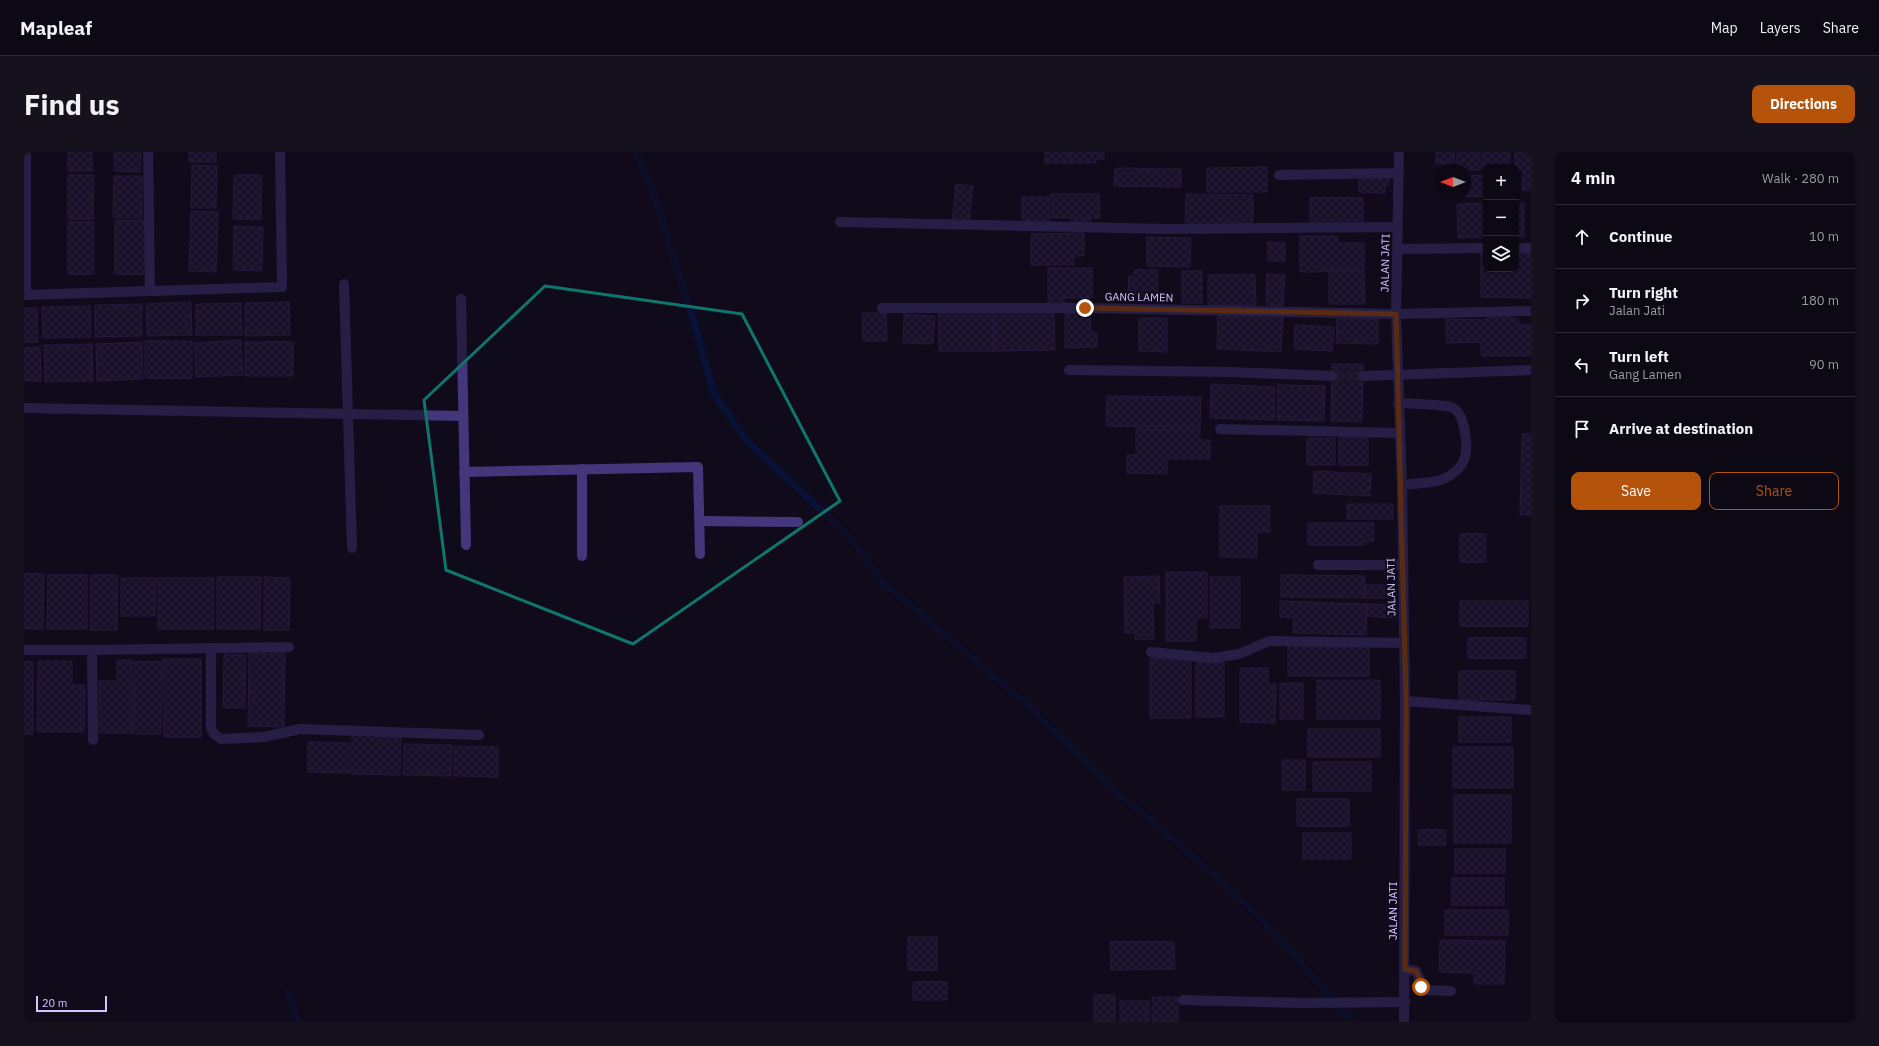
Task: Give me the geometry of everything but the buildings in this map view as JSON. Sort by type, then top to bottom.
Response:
[{"type":"street","points":[[148,152],[150,291]]},
{"type":"street","points":[[26,156],[25,295],[282,287],[280,152]]},
{"type":"street","name":"JALAN JATI","points":[[1399,152],[1396,314],[1402,485],[1402,565],[1406,701],[1406,1002],[1404,1022]]},
{"type":"street","points":[[1279,175],[1398,173]]},
{"type":"street","points":[[840,222],[1168,229],[1397,227]]},
{"type":"street","points":[[1398,249],[1483,248]]},
{"type":"street","points":[[1519,248],[1531,248]]},
{"type":"street","points":[[344,284],[352,548]]},
{"type":"street","points":[[461,299],[466,545]]},
{"type":"street","name":"GANG LAMEN","points":[[882,308],[1085,308],[1396,314],[1531,311]]},
{"type":"street","points":[[1069,370],[1231,372],[1332,376]]},
{"type":"street","points":[[1363,376],[1397,373],[1531,370]]},
{"type":"street","points":[[1398,403],[1452,407],[1464,423],[1465,456],[1461,465],[1451,475],[1441,480],[1402,485]]},
{"type":"street","points":[[24,408],[463,416]]},
{"type":"street","points":[[1220,429],[1399,433]]},
{"type":"street","points":[[464,472],[698,466],[700,554]]},
{"type":"street","points":[[582,469],[582,556]]},
{"type":"street","points":[[700,521],[798,522]]},
{"type":"street","points":[[1318,565],[1402,565]]},
{"type":"street","points":[[1151,652],[1213,658],[1239,654],[1269,641],[1404,643]]},
{"type":"street","points":[[24,650],[289,647]]},
{"type":"street","points":[[211,648],[211,728],[214,734],[221,739],[264,737],[300,729],[479,735]]},
{"type":"street","points":[[92,650],[93,740]]},
{"type":"street","points":[[1406,701],[1531,710]]},
{"type":"street","points":[[1405,969],[1416,971],[1421,987],[1424,990],[1451,991]]},
{"type":"street","points":[[1183,1000],[1303,1003],[1406,1002]]},
{"type":"highlighted area","points":[[545,286],[742,314],[840,501],[633,644],[446,570],[424,400]]},
{"type":"waterway","points":[[636,152],[652,189],[696,329],[714,394],[747,441],[849,536],[882,581],[1024,702],[1109,786],[1171,837],[1258,915],[1353,1022]]},
{"type":"waterway","points":[[287,991],[299,1022]]},
{"type":"tunnel","points":[[1332,376],[1363,376]]},
{"type":"route","points":[[1085,308],[1396,314],[1402,485],[1402,565],[1406,701],[1405,969],[1416,971],[1421,987]]}]
